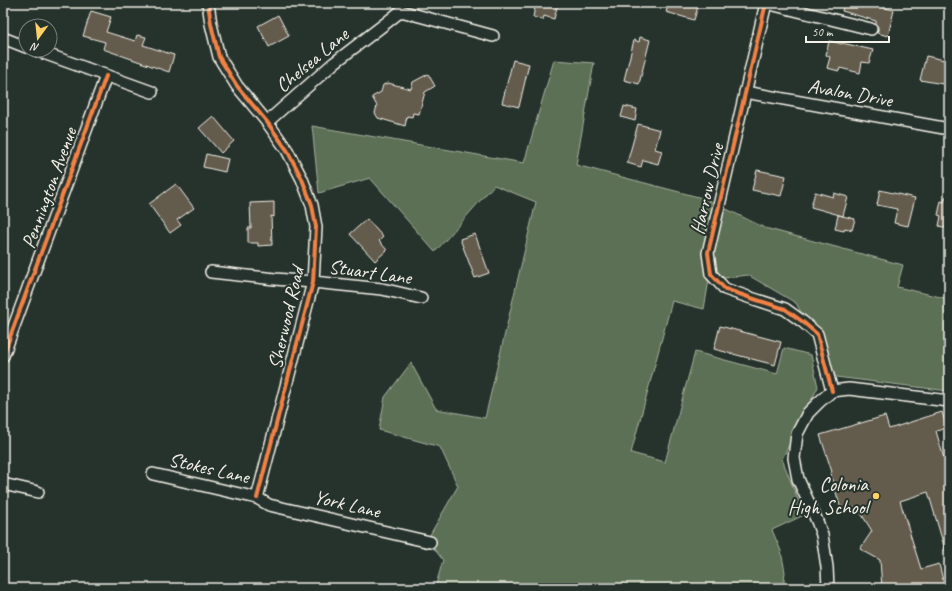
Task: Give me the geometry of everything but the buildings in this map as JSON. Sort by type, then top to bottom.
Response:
[{"type":"street","name":"Sherwood Road","points":[[208,3],[211,24],[219,57],[237,86],[267,122],[290,156],[302,179],[312,205],[316,227],[313,282],[258,498]]},
{"type":"street","points":[[766,3],[871,29]]},
{"type":"street","name":"Harrow Drive","points":[[766,3],[708,253],[711,274],[726,288],[785,309],[804,322],[817,334],[832,391]]},
{"type":"street","name":"Chelsea Lane","points":[[267,122],[334,63],[386,23],[404,7],[493,36]]},
{"type":"street","points":[[3,38],[18,44]]},
{"type":"street","points":[[57,58],[152,92]]},
{"type":"street","name":"Pennington Avenue","points":[[3,356],[106,76]]},
{"type":"street","name":"Avalon Drive","points":[[745,92],[949,129]]},
{"type":"street","name":"Stuart Lane","points":[[211,272],[382,289],[421,298]]},
{"type":"street","points":[[828,588],[822,535],[798,479],[794,458],[797,434],[808,413],[832,391],[849,389],[949,401]]},
{"type":"street","name":"Stokes Lane","points":[[153,474],[258,498]]},
{"type":"street","points":[[3,484],[38,492]]},
{"type":"street","name":"York Lane","points":[[258,498],[269,505],[430,542]]},
{"type":"green space","points":[[554,60],[594,63],[576,165],[706,199],[765,228],[903,265],[897,287],[949,299],[949,391],[836,377],[796,303],[748,275],[709,280],[704,309],[672,301],[631,453],[665,462],[695,352],[777,374],[784,348],[811,355],[818,387],[782,459],[804,515],[772,530],[781,551],[785,572],[783,588],[435,588],[443,560],[427,540],[458,486],[440,447],[379,430],[385,397],[411,363],[436,409],[485,418],[536,202],[494,185],[435,252],[370,178],[319,193],[312,126],[524,163]]},
{"type":"cycle path","points":[[208,3],[211,24],[219,57],[237,86],[267,122],[287,150],[302,179],[312,205],[316,227],[313,282],[257,498]]},
{"type":"cycle path","points":[[766,3],[708,253],[711,274],[725,289],[785,309],[817,334],[832,391]]},
{"type":"cycle path","points":[[3,356],[106,76]]},
{"type":"place","name":"Colonia High School","points":[[876,496]]}]
